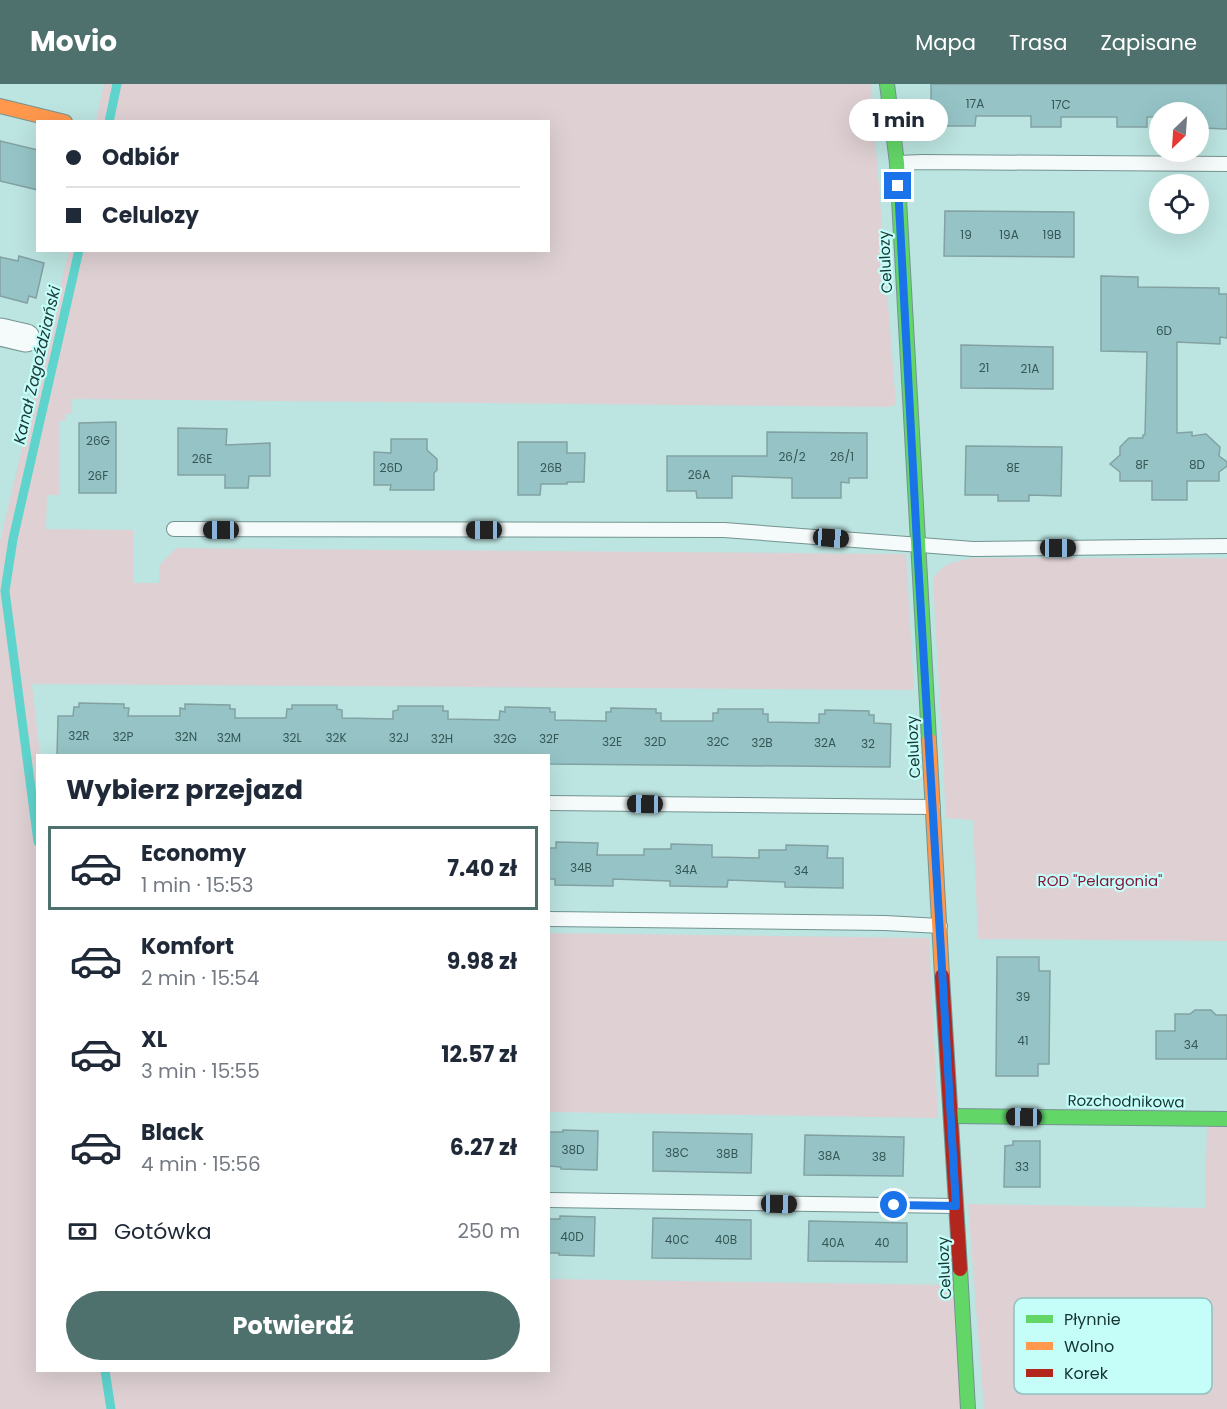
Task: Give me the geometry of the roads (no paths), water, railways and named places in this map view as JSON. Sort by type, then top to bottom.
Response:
[{"type":"street","name":"Celulozy","points":[[887,84],[897,163],[968,1409]]},
{"type":"street","points":[[0,106],[57,120]]},
{"type":"street","points":[[0,332],[26,338]]},
{"type":"street","name":"Rozchodnikowa","points":[[952,1116],[1227,1119]]},
{"type":"lane","points":[[897,163],[1227,164]]},
{"type":"lane","points":[[174,530],[724,530],[973,549],[1227,546]]},
{"type":"lane","points":[[550,803],[933,807]]},
{"type":"lane","points":[[550,919],[940,926]]},
{"type":"lane","points":[[550,1200],[956,1206]]},
{"type":"waterway","name":"Kanał Zagoździański","points":[[109,120],[117,84]]},
{"type":"waterway","name":"Kanał Zagoździański","points":[[36,827],[5,591],[13,539],[79,252]]},
{"type":"waterway","name":"Kanał Zagoździański","points":[[105,1372],[111,1409]]},
{"type":"park label","name":"ROD \"Pelargonia\"","points":[[1100,880]]}]
